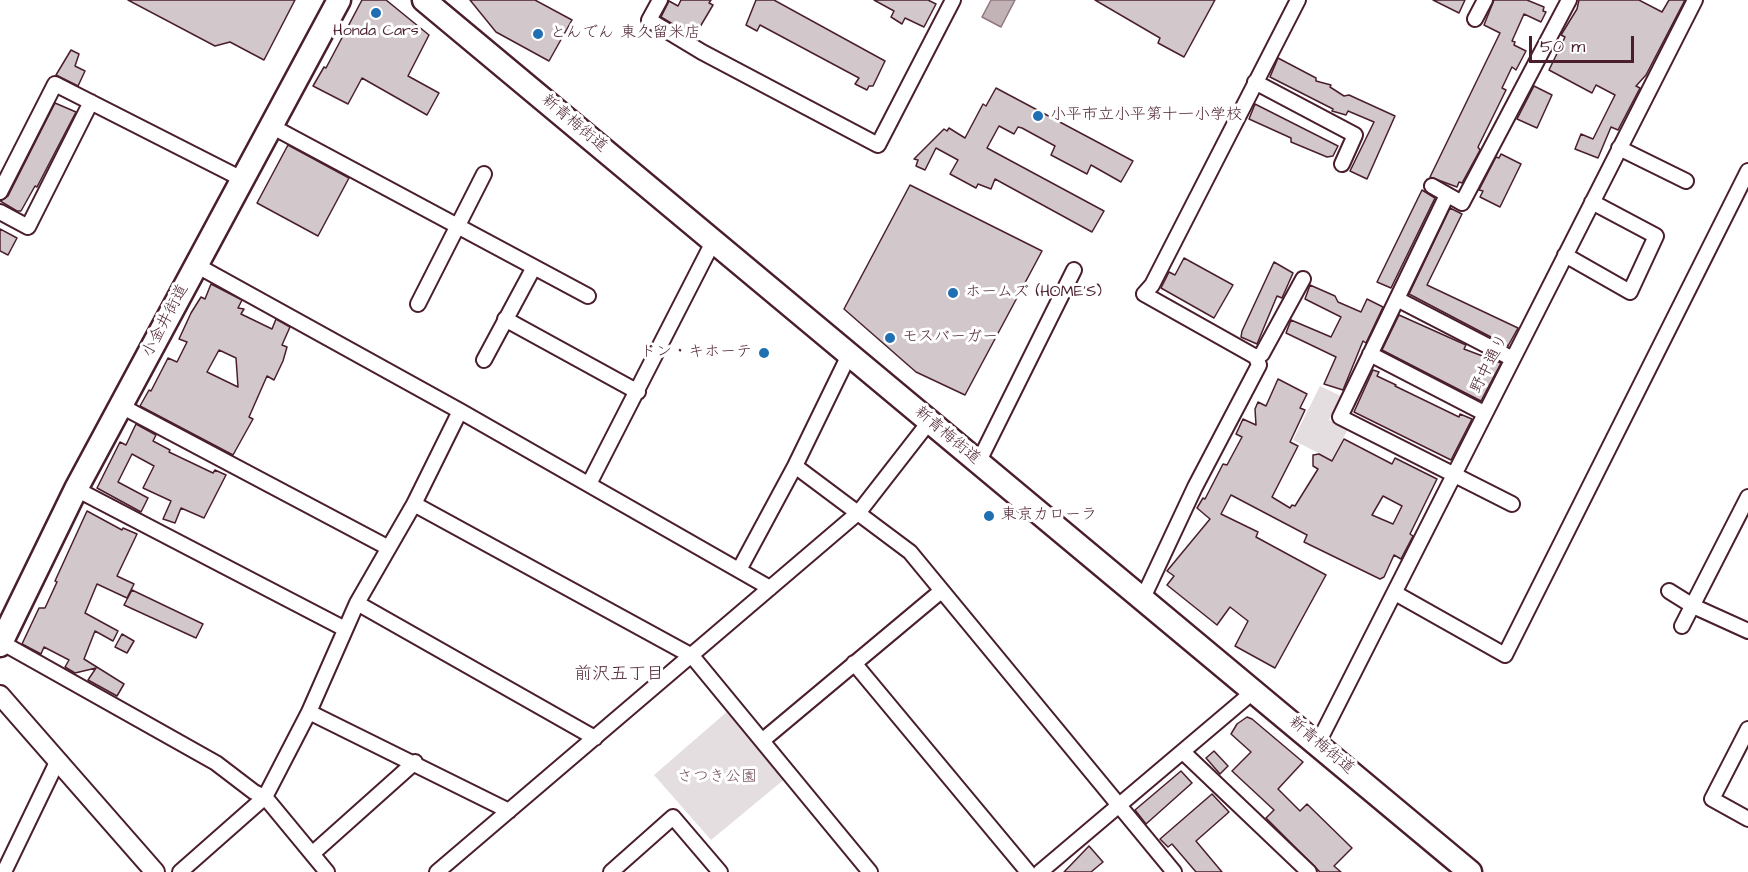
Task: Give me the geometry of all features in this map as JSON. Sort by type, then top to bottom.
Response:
[{"type":"main road","name":"小金井街道","points":[[1,644],[76,489],[339,0]]},
{"type":"main road","name":"新青梅街道","points":[[424,0],[1470,872]]},
{"type":"street","points":[[660,0],[649,21],[702,52],[878,145],[953,0]]},
{"type":"street","points":[[1142,600],[1195,487],[1259,365],[1256,357],[1144,294],[1152,285],[1298,0]]},
{"type":"street","points":[[1475,19],[1485,0]]},
{"type":"street","points":[[1432,186],[1462,203],[1569,0]]},
{"type":"street","name":"野中通り","points":[[1318,743],[1695,0]]},
{"type":"street","points":[[1255,82],[1355,135],[1342,164]]},
{"type":"street","points":[[0,192],[55,84],[242,179]]},
{"type":"street","points":[[0,212],[28,227],[91,102]]},
{"type":"street","points":[[270,126],[588,296]]},
{"type":"street","points":[[1619,148],[1686,181]]},
{"type":"street","points":[[1395,593],[1505,655],[1748,171]]},
{"type":"street","points":[[418,304],[484,174]]},
{"type":"street","points":[[1448,195],[1340,417],[1512,504]]},
{"type":"street","points":[[1565,255],[1630,292],[1656,236],[1592,202]]},
{"type":"street","points":[[589,484],[713,242]]},
{"type":"street","points":[[196,266],[460,411],[770,588]]},
{"type":"street","points":[[484,360],[534,267]]},
{"type":"street","points":[[978,463],[1074,270]]},
{"type":"street","points":[[1256,357],[1262,354],[1303,279]]},
{"type":"street","points":[[1397,299],[1512,358]]},
{"type":"street","points":[[505,319],[638,392]]},
{"type":"street","points":[[1370,354],[1484,413]]},
{"type":"street","points":[[739,570],[795,466],[849,355]]},
{"type":"street","points":[[121,406],[387,547]]},
{"type":"street","points":[[180,872],[265,797],[309,712],[357,603],[387,547],[414,504],[460,411]]},
{"type":"street","points":[[437,872],[859,512],[929,422]]},
{"type":"street","points":[[795,466],[910,552],[940,592],[1174,872]]},
{"type":"street","points":[[76,489],[345,629]]},
{"type":"street","points":[[1682,626],[1748,497]]},
{"type":"street","points":[[414,504],[692,656],[870,872]]},
{"type":"street","points":[[1669,591],[1693,606],[1748,631]]},
{"type":"street","points":[[763,740],[940,592]]},
{"type":"street","points":[[357,603],[595,738]]},
{"type":"street","points":[[1,644],[216,763],[254,792],[265,797],[327,872]]},
{"type":"street","points":[[854,663],[1028,872]]},
{"type":"street","points":[[1040,872],[1254,691]]},
{"type":"street","points":[[0,695],[154,872]]},
{"type":"street","points":[[309,712],[415,762],[509,811]]},
{"type":"street","points":[[1748,729],[1712,799],[1748,819]]},
{"type":"street","points":[[1184,752],[1309,872]]},
{"type":"street","points":[[4,872],[58,760]]},
{"type":"street","points":[[312,854],[415,762]]},
{"type":"street","points":[[611,872],[673,817],[720,872]]},
{"type":"green space","points":[[1320,386],[1341,396],[1329,420],[1348,429],[1332,460],[1293,440]]},
{"type":"green space","name":"さつき公園","points":[[729,710],[786,778],[711,840],[654,775]]},
{"type":"shaded area","points":[[991,0],[1015,0],[1001,27],[982,17]]},
{"type":"building","points":[[128,0],[295,0],[264,60],[230,42],[215,46]]},
{"type":"building","points":[[362,0],[386,0],[429,35],[408,76],[439,93],[427,115],[362,78],[348,104],[313,86],[324,67],[326,68]]},
{"type":"building","points":[[470,0],[535,0],[572,20],[549,61],[496,32]]},
{"type":"building","points":[[681,0],[711,0],[709,3],[713,5],[694,37],[661,17],[669,1],[678,6]]},
{"type":"building","points":[[756,0],[774,0],[885,61],[873,86],[869,86],[867,90],[855,84],[859,78],[760,25],[757,31],[746,25]]},
{"type":"building","points":[[874,0],[928,0],[936,4],[924,27],[905,18],[902,24],[891,17],[894,11]]},
{"type":"building","points":[[1095,0],[1215,0],[1184,57],[1158,43],[1160,38]]},
{"type":"building","points":[[1433,0],[1465,0],[1459,13]]},
{"type":"building","points":[[1494,0],[1527,0],[1544,7],[1543,11],[1546,12],[1541,22],[1524,14],[1512,41],[1515,42],[1514,45],[1526,51],[1516,70],[1512,67],[1502,88],[1506,90],[1478,147],[1480,150],[1462,183],[1459,182],[1457,187],[1430,177],[1500,33],[1484,25]]},
{"type":"building","points":[[1579,0],[1639,0],[1662,12],[1669,0],[1685,0],[1646,75],[1636,86],[1640,88],[1618,130],[1611,127],[1598,158],[1575,149],[1581,134],[1593,139],[1615,95],[1596,85],[1592,93],[1549,70],[1565,37],[1561,35],[1577,9]]},
{"type":"building","points":[[71,50],[79,54],[75,66],[85,71],[78,86],[56,75]]},
{"type":"building","points":[[1278,58],[1316,78],[1316,81],[1331,85],[1330,87],[1344,96],[1349,95],[1395,116],[1367,179],[1350,171],[1374,122],[1348,111],[1346,115],[1332,111],[1333,109],[1270,77]]},
{"type":"building","points":[[1534,86],[1552,95],[1537,128],[1517,119]]},
{"type":"building","points":[[996,88],[1133,161],[1121,182],[1091,165],[1087,174],[1051,155],[1055,146],[1022,128],[1018,127],[1014,134],[999,126],[987,148],[1104,211],[1092,232],[995,179],[991,189],[978,184],[976,188],[950,174],[958,160],[936,148],[925,170],[916,166],[918,160],[914,159],[944,129],[947,131],[949,128],[965,138],[983,104],[986,106]]},
{"type":"building","points":[[55,103],[76,112],[37,187],[35,186],[21,211],[17,211],[0,201],[8,196]]},
{"type":"building","points":[[1255,104],[1338,146],[1333,156],[1327,157],[1291,142],[1291,138],[1249,119]]},
{"type":"building","points":[[288,145],[349,178],[318,236],[257,203]]},
{"type":"building","points":[[1501,154],[1521,164],[1500,207],[1480,197],[1483,191],[1479,190],[1496,157],[1499,158]]},
{"type":"building","points":[[910,185],[1042,251],[965,395],[916,372],[844,309]]},
{"type":"building","points":[[1422,190],[1435,198],[1391,288],[1377,282]]},
{"type":"building","points":[[1450,208],[1462,214],[1427,285],[1518,328],[1508,346],[1409,294]]},
{"type":"building","points":[[0,229],[17,238],[8,255],[0,251]]},
{"type":"building","points":[[1184,258],[1233,285],[1214,318],[1161,288],[1169,272],[1175,275]]},
{"type":"building","points":[[1274,262],[1293,273],[1282,298],[1277,296],[1257,344],[1241,337],[1242,331]]},
{"type":"building","points":[[211,284],[242,300],[238,308],[244,309],[241,314],[272,329],[276,319],[290,327],[282,345],[287,347],[283,361],[274,380],[267,376],[249,417],[253,419],[233,455],[140,406],[149,390],[151,391],[168,358],[177,362],[187,342],[179,339],[201,297],[205,299]],"holes":[[[219,350],[236,358],[238,387],[207,372]]]},
{"type":"building","points":[[1310,285],[1335,296],[1338,302],[1361,312],[1367,299],[1383,307],[1366,343],[1363,341],[1343,390],[1324,384],[1336,357],[1286,333],[1291,320],[1331,337],[1341,317],[1305,299]]},
{"type":"building","points":[[1399,315],[1466,345],[1464,349],[1501,363],[1481,401],[1382,350]]},
{"type":"building","points":[[1373,370],[1379,372],[1377,376],[1395,386],[1459,417],[1460,414],[1472,419],[1451,460],[1354,412]]},
{"type":"building","points":[[1278,379],[1307,394],[1300,408],[1305,410],[1290,442],[1298,446],[1272,497],[1290,508],[1292,505],[1295,506],[1318,469],[1313,466],[1313,455],[1319,454],[1332,461],[1344,439],[1392,464],[1395,458],[1437,479],[1410,534],[1413,536],[1401,559],[1394,555],[1384,577],[1380,579],[1304,542],[1307,535],[1231,495],[1221,514],[1258,532],[1256,537],[1326,575],[1275,668],[1235,646],[1248,621],[1230,607],[1217,625],[1167,585],[1174,576],[1167,571],[1210,519],[1197,508],[1203,498],[1205,499],[1223,464],[1227,465],[1242,437],[1236,434],[1243,419],[1256,425],[1255,409],[1258,402],[1266,406]],"holes":[[[1383,496],[1402,506],[1393,524],[1372,515]]]},
{"type":"building","points":[[136,424],[156,435],[153,441],[170,450],[169,452],[213,473],[215,470],[226,475],[204,518],[181,508],[175,523],[163,519],[171,501],[143,488],[154,466],[132,454],[118,482],[148,498],[141,512],[97,488],[120,442],[126,445]]},
{"type":"building","points":[[87,511],[122,530],[123,528],[137,534],[117,576],[134,584],[127,598],[97,584],[85,613],[118,631],[113,641],[95,631],[84,659],[124,684],[117,696],[88,680],[96,668],[75,673],[65,667],[69,660],[44,647],[41,654],[22,644],[39,608],[45,608]]},
{"type":"building","points":[[132,590],[203,624],[196,638],[124,605]]},
{"type":"building","points":[[122,634],[134,641],[127,653],[115,647]]},
{"type":"building","points":[[1247,717],[1303,762],[1278,789],[1300,811],[1307,804],[1352,848],[1334,866],[1341,872],[1320,872],[1266,818],[1274,810],[1232,771],[1251,752],[1231,734],[1237,724]]},
{"type":"building","points":[[1214,751],[1228,766],[1220,774],[1206,758]]},
{"type":"building","points":[[1181,771],[1192,783],[1146,824],[1135,810]]},
{"type":"building","points":[[1212,794],[1229,812],[1196,841],[1222,872],[1196,872],[1172,844],[1168,847],[1160,839]]},
{"type":"building","points":[[1089,846],[1103,862],[1091,872],[1064,872]]},
{"type":"place","name":"Honda Cars","points":[[376,13]]},
{"type":"place","name":"とんでん 東久留米店","points":[[538,34]]},
{"type":"place","name":"小平市立小平第十一小学校","points":[[1038,116]]},
{"type":"place","name":"ホームズ (HOME'S)","points":[[953,293]]},
{"type":"place","name":"モスバーガー","points":[[890,338]]},
{"type":"place","name":"ドン・キホーテ","points":[[764,353]]},
{"type":"place","name":"東京カローラ","points":[[989,516]]},
{"type":"district","name":"前沢五丁目","points":[[619,675]]}]
